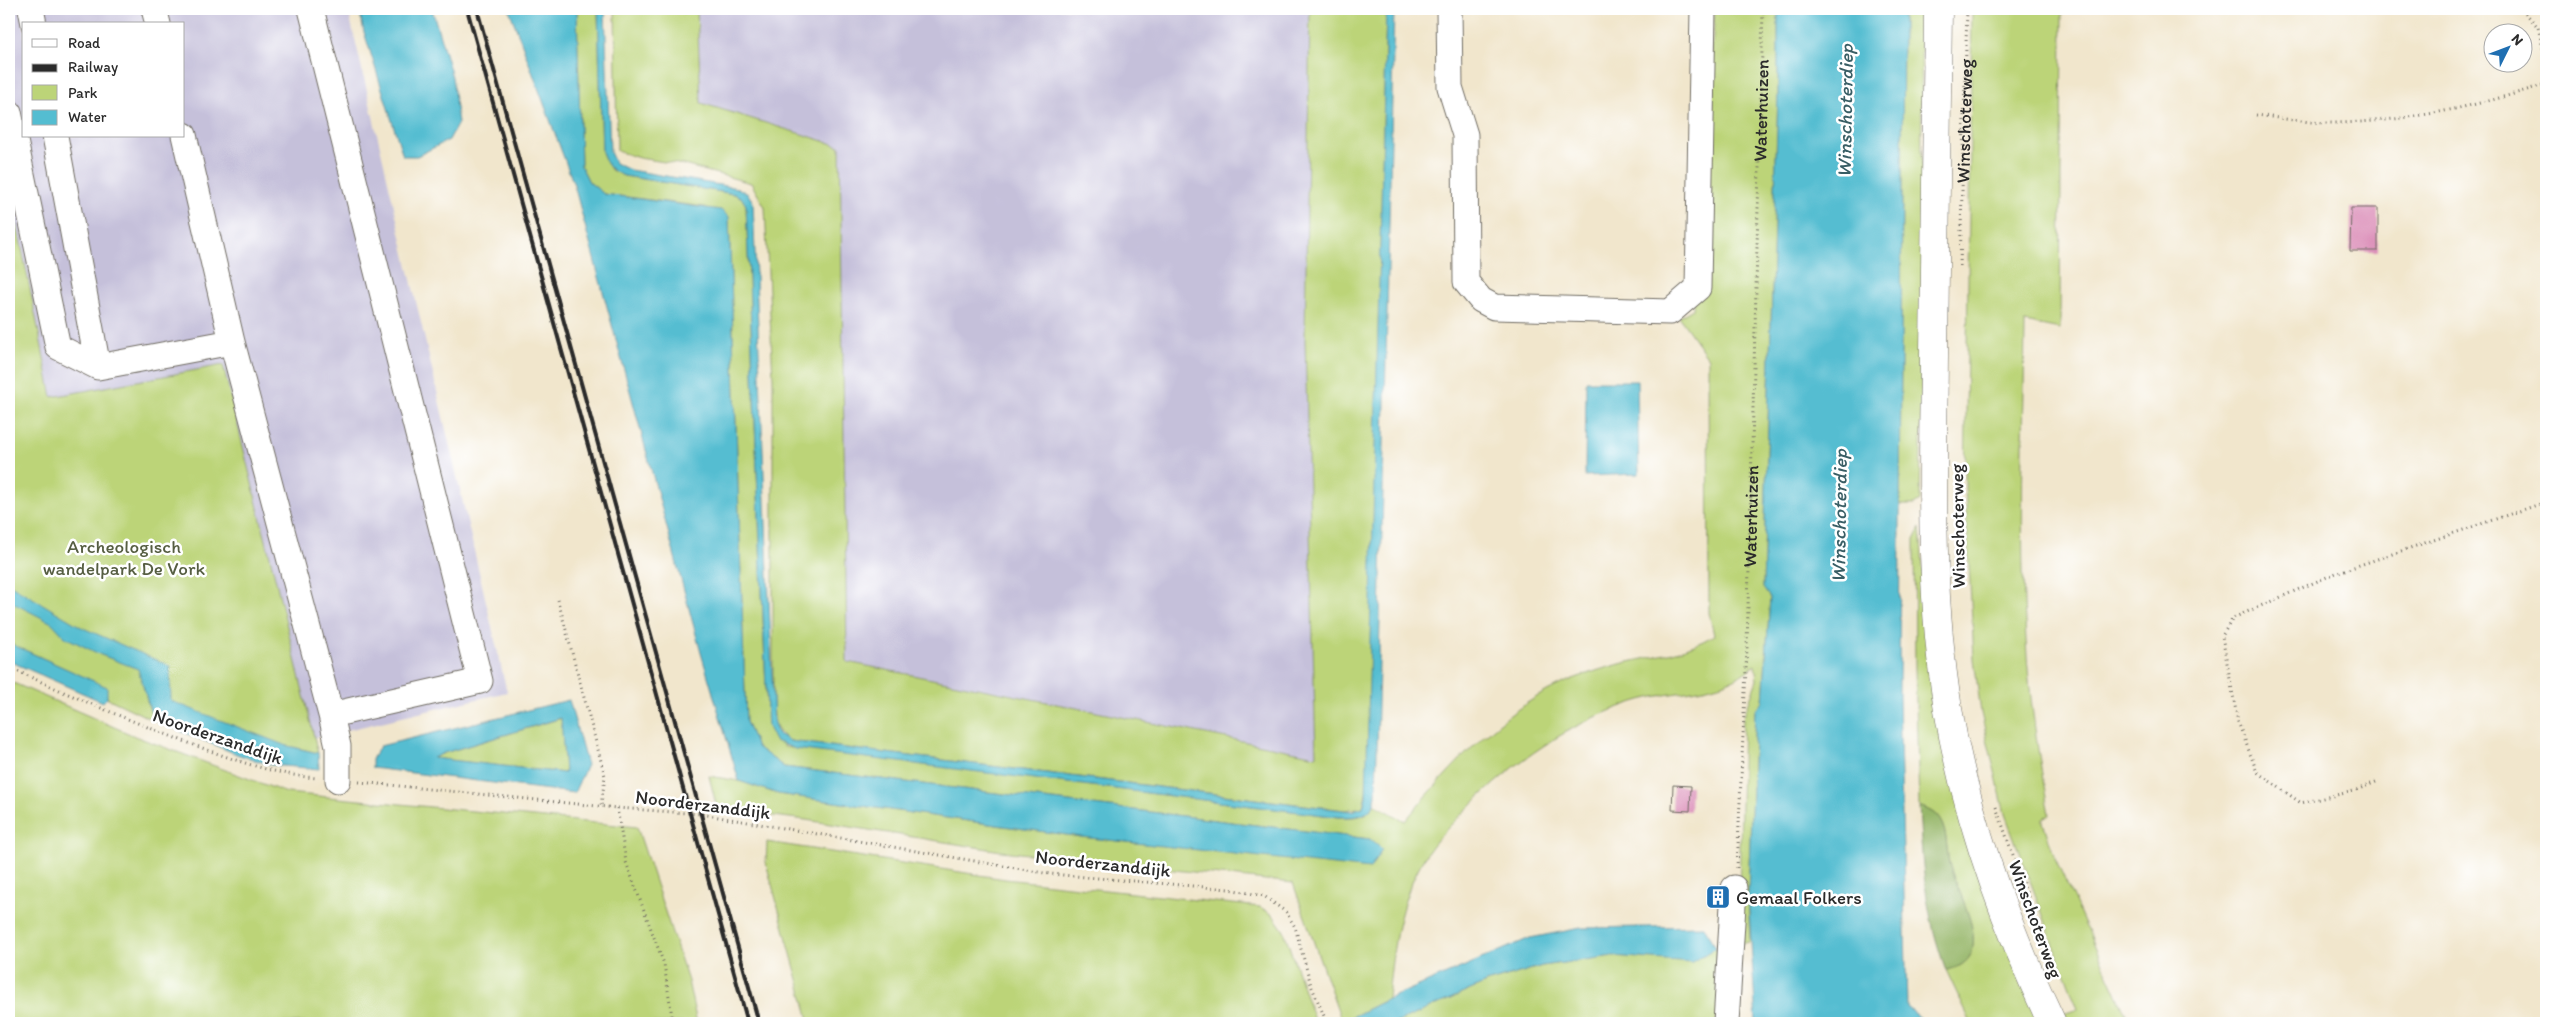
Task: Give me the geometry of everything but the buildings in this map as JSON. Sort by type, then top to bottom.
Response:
[{"type":"main road","name":"Winschoterweg","points":[[1938,9],[1932,513],[1939,641],[1949,712],[1976,828],[2004,908],[2052,1023]]},
{"type":"street","points":[[31,9],[34,22]]},
{"type":"street","points":[[154,9],[157,22]]},
{"type":"street","points":[[311,9],[480,681],[331,715]]},
{"type":"street","points":[[1449,9],[1450,87],[1465,135],[1466,282],[1481,300],[1494,307],[1670,312],[1698,288],[1703,9]]},
{"type":"street","points":[[9,112],[58,347],[98,367],[232,342]]},
{"type":"street","points":[[55,138],[98,367]]},
{"type":"street","points":[[185,138],[232,342],[331,715],[338,746],[338,780]]},
{"type":"street","points":[[1726,1023],[1734,888]]},
{"type":"path","name":"Waterhuizen","points":[[1734,888],[1747,647],[1762,9]]},
{"type":"path","name":"Winschoterweg","points":[[1960,275],[1967,9]]},
{"type":"path","points":[[2522,9],[2538,28],[2546,62]]},
{"type":"path","points":[[2256,115],[2330,123],[2411,119],[2504,98],[2546,84]]},
{"type":"path","points":[[2376,782],[2354,791],[2301,803],[2257,772],[2238,722],[2222,636],[2233,618],[2336,573],[2546,502]]},
{"type":"path","points":[[558,600],[605,776],[602,806]]},
{"type":"path","name":"Noorderzanddijk","points":[[9,667],[146,727],[271,772],[498,794],[617,808],[701,814],[1050,874],[1229,889],[1264,896],[1286,912],[1295,927],[1311,985],[1327,1023]]},
{"type":"path","name":"Winschoterweg","points":[[1993,799],[2046,948]]},
{"type":"path","points":[[617,808],[626,862],[664,964],[670,989],[673,1023]]},
{"type":"shaded area","points":[[9,9],[348,9],[507,692],[314,738],[312,732],[52,397],[9,185]]},
{"type":"shaded area","points":[[697,9],[1310,9],[1305,340],[1316,756],[847,662],[840,146],[701,103]]},
{"type":"green space","points":[[577,9],[598,9],[602,152],[611,170],[624,176],[734,194],[741,197],[746,205],[767,713],[784,747],[1339,817],[1364,815],[1374,804],[1405,821],[1441,779],[1481,739],[1524,705],[1573,679],[1605,668],[1693,646],[1714,635],[1709,613],[1708,358],[1679,317],[1693,309],[1715,9],[1778,9],[1778,93],[1763,587],[1770,598],[1763,702],[1755,710],[1748,894],[1750,942],[1738,944],[1743,718],[1757,680],[1755,665],[1741,675],[1711,687],[1634,702],[1587,721],[1544,746],[1504,775],[1446,830],[1427,853],[1417,871],[1410,886],[1396,934],[1388,999],[1342,1022],[1293,883],[1001,851],[806,820],[717,809],[709,776],[739,781],[778,794],[1081,837],[1370,868],[1370,839],[784,767],[757,747],[746,722],[729,217],[705,207],[604,194],[589,182],[581,166]]},
{"type":"green space","points":[[615,9],[697,9],[701,103],[840,146],[847,662],[1316,756],[1305,340],[1310,9],[1386,9],[1367,788],[1363,807],[1345,810],[790,741],[779,732],[774,715],[773,695],[773,379],[765,207],[751,183],[684,165],[639,158],[617,151]]},
{"type":"green space","points":[[1903,9],[1921,9],[1923,345],[1920,501],[1914,505],[1900,505]]},
{"type":"green space","points":[[1972,9],[2062,9],[2060,329],[2025,322],[2022,521],[2027,663],[2049,815],[2043,818],[2043,822],[2055,858],[2130,1023],[2067,1023],[2063,1014],[2078,1009],[2005,814],[1981,713],[1974,659],[1965,488]]},
{"type":"green space","name":"Archeologisch wandelpark De Vork","points":[[9,185],[52,397],[223,365],[318,753],[293,747],[295,756],[147,701],[153,720],[107,698],[106,687],[9,643]]},
{"type":"green space","points":[[1920,528],[1928,631],[2041,1023],[1971,1023],[1946,970],[1962,964],[1971,954],[1973,940],[1971,924],[1949,863],[1943,825],[1934,814],[1919,806],[1914,540]]},
{"type":"green space","points":[[9,681],[137,737],[287,793],[637,827],[688,981],[697,1023],[9,1023]]},
{"type":"green space","points":[[562,718],[565,773],[432,758],[444,753]]},
{"type":"green space","points":[[1919,806],[1934,814],[1943,825],[1949,863],[1971,924],[1973,940],[1971,954],[1962,964],[1946,970],[1933,929],[1929,909],[1923,869]]},
{"type":"green space","points":[[767,842],[1005,879],[1260,907],[1273,915],[1284,931],[1315,1023],[810,1023],[766,863]]},
{"type":"green space","points":[[1726,946],[1716,1023],[1396,1023],[1486,983],[1542,966],[1613,956],[1692,961],[1715,948]]},
{"type":"water","points":[[359,9],[432,9],[452,77],[458,123],[449,140],[417,156],[403,156],[364,32]]},
{"type":"water","points":[[509,9],[577,9],[581,166],[589,182],[604,194],[721,210],[729,217],[746,722],[757,747],[784,767],[1370,839],[1382,849],[1370,869],[1081,837],[778,794],[739,781],[701,653],[574,185]]},
{"type":"water","points":[[598,9],[605,9],[610,152],[615,163],[630,170],[738,188],[748,194],[753,202],[774,723],[778,734],[790,741],[1351,811],[1363,807],[1366,797],[1386,9],[1394,9],[1376,795],[1372,808],[1368,812],[1358,816],[1339,817],[795,749],[775,741],[768,727],[767,713],[746,205],[741,197],[734,194],[624,176],[612,170],[607,164],[602,152]]},
{"type":"water","name":"Winschoterdiep","points":[[1778,9],[1903,9],[1899,697],[1907,1007],[1927,1023],[1756,1023],[1748,894],[1755,710],[1763,702],[1770,598],[1763,588],[1778,93]]},
{"type":"water","points":[[1586,381],[1637,381],[1639,474],[1585,476]]},
{"type":"water","points":[[9,584],[83,628],[170,666],[171,701],[284,745],[318,753],[319,769],[271,765],[239,755],[153,720],[138,669],[101,655],[65,637],[52,623],[9,601]]},
{"type":"water","points":[[9,643],[107,687],[107,698],[103,702],[9,661]]},
{"type":"water","points":[[569,700],[587,765],[574,793],[372,768],[372,759],[380,746]],"holes":[[[561,718],[565,773],[433,758]]]},
{"type":"water","points":[[1704,926],[1715,948],[1692,962],[1613,956],[1542,966],[1486,983],[1396,1023],[1342,1022],[1388,999],[1530,938],[1581,928]]},
{"type":"railway","points":[[467,9],[748,1023]]},
{"type":"railway","points":[[477,9],[759,1023]]},
{"type":"place","name":"Gemaal Folkers","points":[[1718,897]]}]
